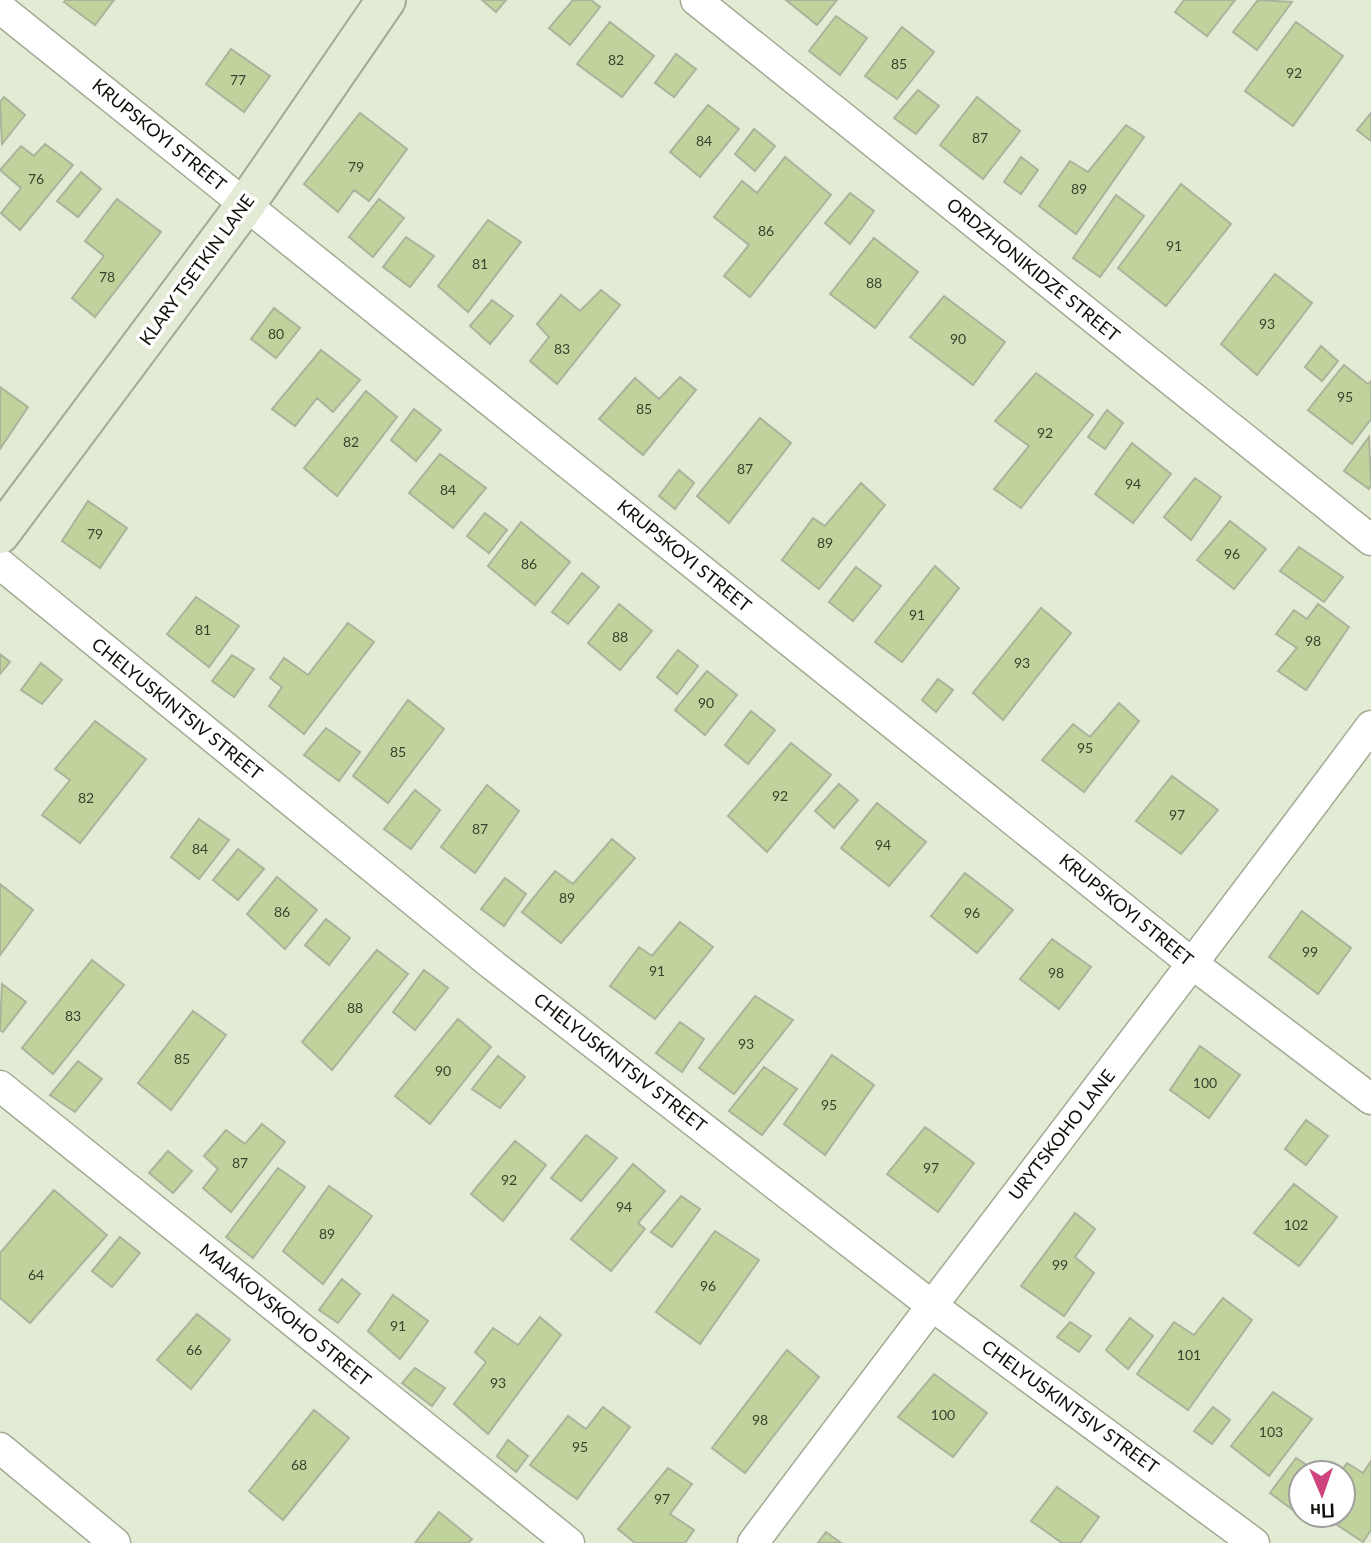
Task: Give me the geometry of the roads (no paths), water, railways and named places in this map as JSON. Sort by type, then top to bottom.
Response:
[{"type":"street","name":"KLARY TSETKIN LANE","points":[[0,534],[246,205],[386,0]]},
{"type":"street","name":"ORDZHONIKIDZE STREET","points":[[696,0],[1371,540]]},
{"type":"street","name":"KRUPSKOYI STREET","points":[[0,8],[1194,965],[1371,1099]]},
{"type":"street","name":"CHELYUSKINTSIV STREET","points":[[0,565],[484,958],[931,1305],[1254,1543]]},
{"type":"street","name":"URYTSKOHO LANE","points":[[752,1543],[931,1305],[1194,965],[1371,726]]},
{"type":"street","name":"MAIAKOVSKOHO STREET","points":[[0,1086],[569,1543]]},
{"type":"street","points":[[0,1448],[115,1543]]}]
